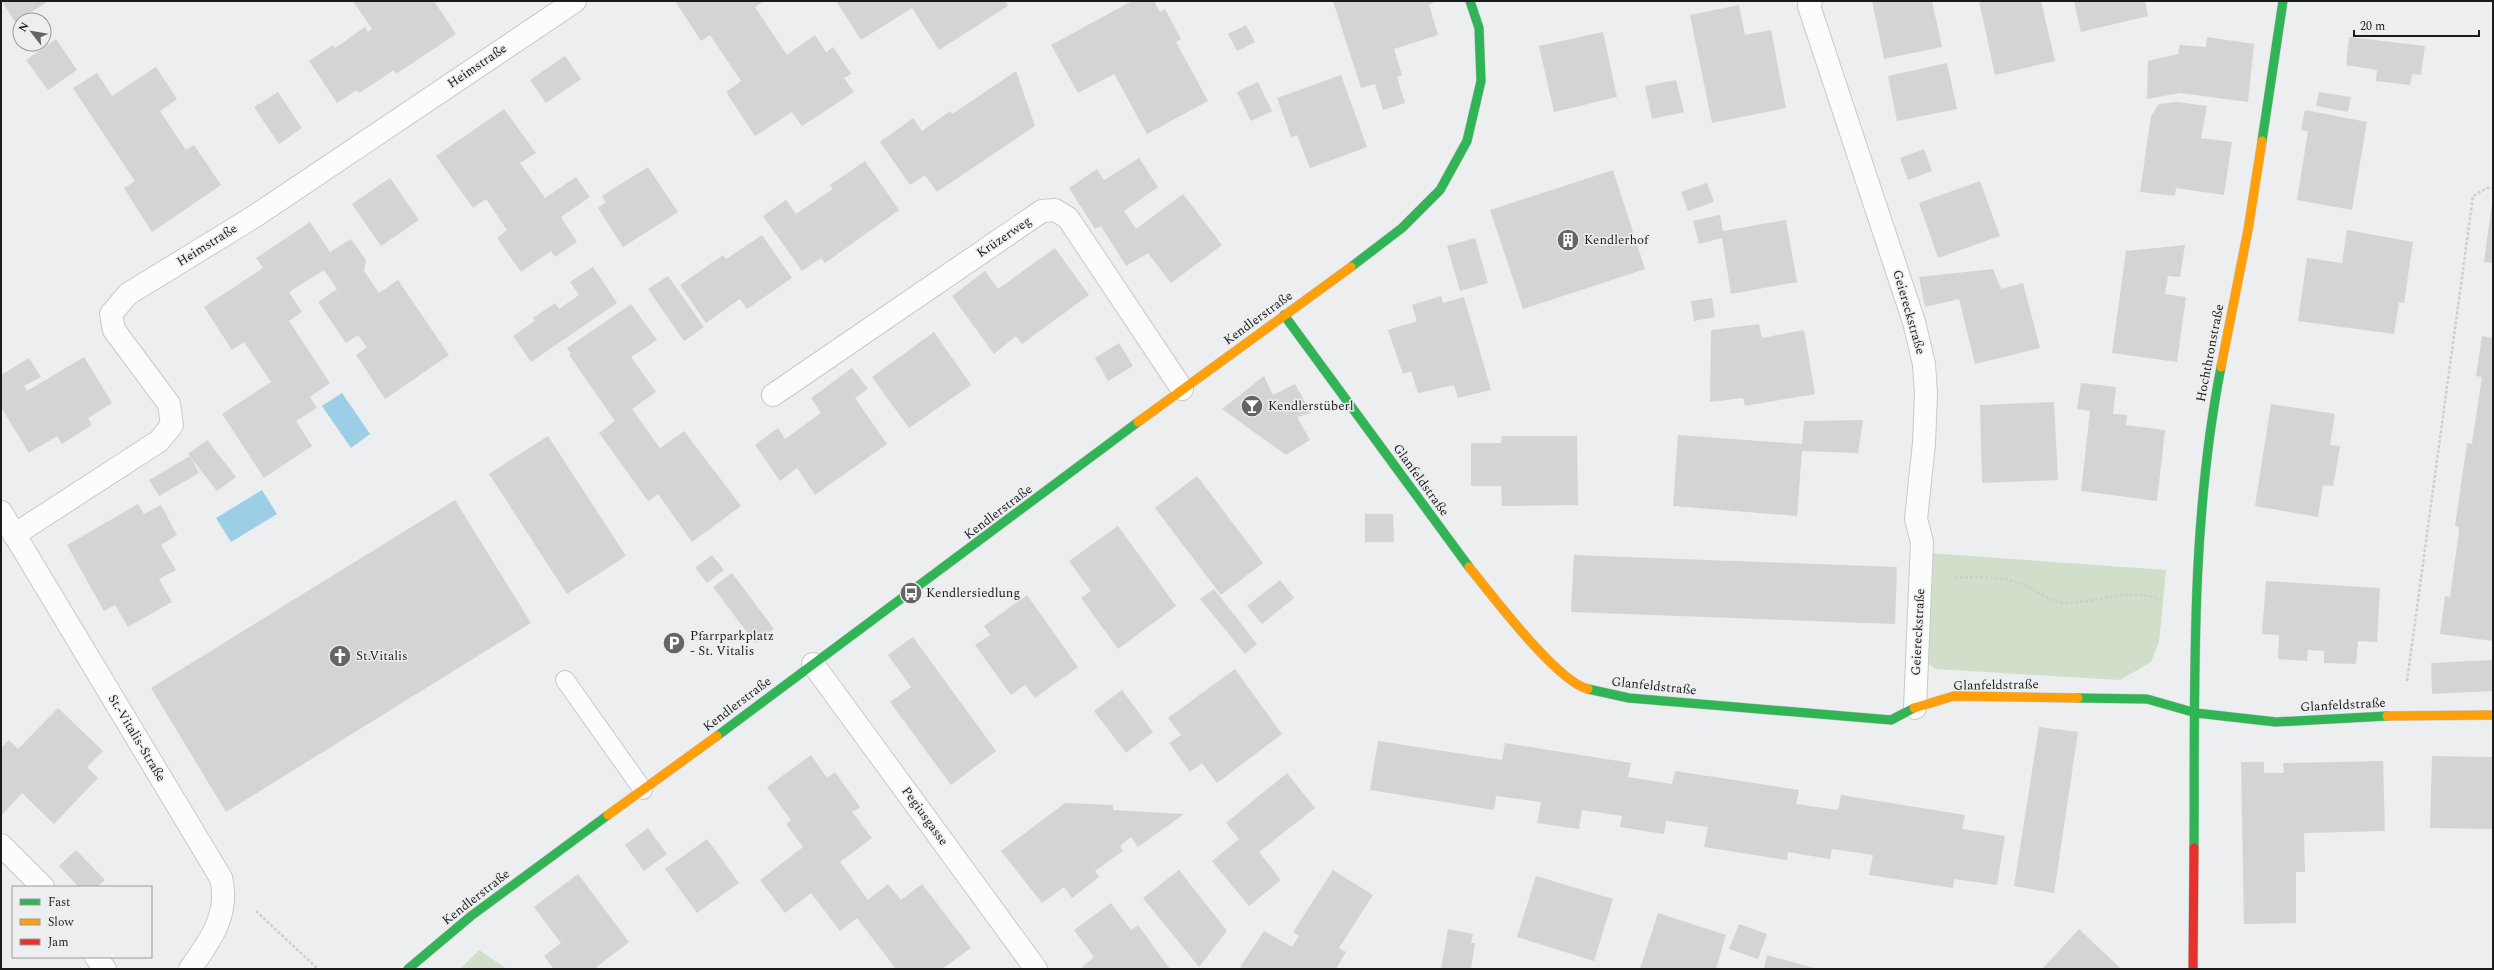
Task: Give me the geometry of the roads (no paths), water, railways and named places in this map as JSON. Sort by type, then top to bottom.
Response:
[{"type":"street","name":"Heimstraße","points":[[14,535],[159,441],[172,425],[169,404],[114,330],[111,314],[128,294],[252,218],[575,1]]},
{"type":"street","name":"Kendlerstraße","points":[[408,969],[471,916],[813,664],[911,594],[1182,389],[1402,228],[1440,190],[1467,141],[1481,81],[1479,28],[1470,1]]},
{"type":"street","name":"Geiereckstraße","points":[[1811,1],[1809,6],[1914,322],[1924,364],[1926,393],[1924,443],[1916,519],[1922,542],[1915,708]]},
{"type":"street","name":"Hochthronstraße","points":[[2196,713],[2195,606],[2214,401],[2248,230],[2283,1]]},
{"type":"street","name":"Krüzerweg","points":[[773,395],[1042,211],[1054,210],[1068,218],[1182,389]]},
{"type":"street","name":"Glanfeldstraße","points":[[1284,315],[1459,555],[1531,642],[1558,670],[1583,688],[1629,698],[1891,720],[1915,708],[1954,696],[2147,699],[2196,713],[2276,722],[2402,715],[2493,715]]},
{"type":"street","name":"St.-Vitalis-Straße","points":[[1,512],[221,878],[223,910],[210,941],[190,969]]},
{"type":"street","name":"Pegiusgasse","points":[[813,664],[1036,969]]},
{"type":"street","points":[[2193,969],[2196,713]]},
{"type":"street","points":[[1,845],[42,886]]},
{"type":"street","points":[[97,958],[105,969]]},
{"type":"lane","points":[[564,680],[643,790]]},
{"type":"water","points":[[342,393],[370,434],[351,448],[322,406]]},
{"type":"water","points":[[262,490],[277,514],[231,542],[216,518]]},
{"type":"place","name":"Kendlerhof","points":[[1568,240]]},
{"type":"place","name":"Kendlerstüberl","points":[[1252,406]]},
{"type":"place","name":"Kendlersiedlung","points":[[911,593]]},
{"type":"place","name":"Pfarrparkplatz - St. Vitalis","points":[[674,643]]},
{"type":"place","name":"St.Vitalis","points":[[340,656]]}]
